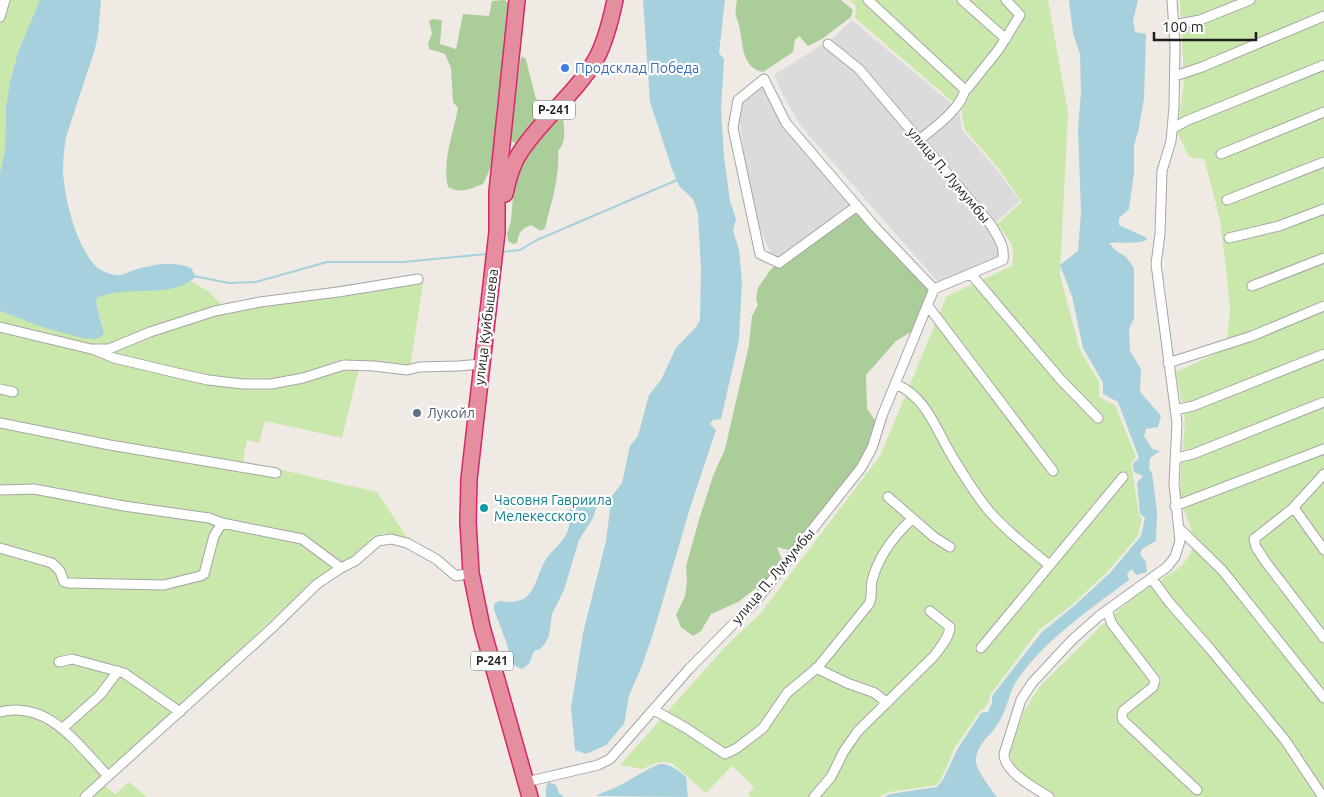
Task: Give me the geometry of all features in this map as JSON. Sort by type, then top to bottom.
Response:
[{"type":"highway","name":"улица Куйбышева","points":[[517,0],[498,192],[498,227],[469,479],[468,522],[471,573],[482,626],[530,797]]},
{"type":"highway","name":"Р-241","points":[[498,227],[509,175],[520,152],[597,58],[615,0]]},
{"type":"street","points":[[0,17],[5,0]]},
{"type":"street","points":[[868,0],[964,89]]},
{"type":"street","points":[[962,0],[1006,39]]},
{"type":"street","points":[[919,140],[960,102],[964,89],[967,89],[1006,39],[1020,15],[1006,0]]},
{"type":"street","points":[[1049,797],[1007,767],[1004,761],[1004,754],[1025,692],[1072,640],[1107,610],[1167,567],[1175,557],[1180,541],[1174,484],[1177,423],[1156,264],[1160,234],[1162,171],[1172,129],[1175,76],[1172,0]]},
{"type":"street","points":[[1174,25],[1200,20],[1250,0]]},
{"type":"street","points":[[1175,76],[1202,67],[1324,16]]},
{"type":"street","name":"улица П. Лумумбы","points":[[526,782],[598,766],[610,759],[689,669],[754,603],[862,468],[872,448],[882,416],[934,289],[1003,260],[1002,243],[991,225],[859,68],[828,44]]},
{"type":"street","points":[[1172,129],[1186,121],[1324,64]]},
{"type":"street","points":[[857,206],[778,263],[760,254],[733,128],[738,100],[764,79],[786,123],[857,206],[874,227],[934,289]]},
{"type":"street","points":[[1221,154],[1324,112]]},
{"type":"street","points":[[1227,200],[1324,162]]},
{"type":"street","points":[[1229,238],[1279,226],[1324,209]]},
{"type":"street","points":[[1252,286],[1324,258]]},
{"type":"street","points":[[971,274],[1060,380],[1098,418]]},
{"type":"street","points":[[91,349],[109,348],[150,332],[215,311],[260,302],[418,279]]},
{"type":"street","points":[[928,306],[1053,471]]},
{"type":"street","points":[[1168,364],[1252,336],[1324,306]]},
{"type":"street","points":[[0,326],[91,349],[114,358],[208,380],[242,384],[271,384],[303,378],[344,365],[406,370],[429,366],[482,364]]},
{"type":"street","points":[[1175,410],[1193,406],[1324,354]]},
{"type":"street","points":[[895,384],[910,392],[926,410],[949,451],[989,511],[1008,531],[1049,565]]},
{"type":"street","points":[[0,389],[13,392]]},
{"type":"street","points":[[1176,458],[1193,454],[1324,402]]},
{"type":"street","points":[[0,423],[110,446],[276,473]]},
{"type":"street","points":[[1176,506],[1324,449]]},
{"type":"street","points":[[1324,474],[1294,508],[1254,539],[1256,547],[1265,561],[1324,638]]},
{"type":"street","points":[[981,648],[1123,477]]},
{"type":"street","points":[[0,490],[34,489],[124,506],[210,518],[222,523],[302,539],[341,568]]},
{"type":"street","points":[[888,497],[912,519],[950,548]]},
{"type":"street","points":[[1294,508],[1324,550]]},
{"type":"street","points":[[654,710],[686,728],[719,752],[724,754],[730,753],[763,728],[787,693],[795,684],[816,668],[868,604],[871,599],[871,583],[879,564],[892,540],[912,519]]},
{"type":"street","points":[[0,548],[52,563],[60,571],[64,582],[68,583],[164,585],[204,574],[214,536],[222,523]]},
{"type":"street","points":[[1179,528],[1222,570],[1324,698]]},
{"type":"street","points":[[85,797],[272,628],[317,584],[355,561],[378,541],[391,539],[416,547],[436,559],[456,576],[471,573]]},
{"type":"street","points":[[1152,579],[1169,602],[1285,740],[1323,797]]},
{"type":"street","points":[[1107,610],[1112,624],[1155,680],[1153,687],[1123,711],[1123,720],[1197,790]]},
{"type":"street","points":[[814,797],[831,777],[844,751],[854,737],[934,656],[950,631],[947,623],[930,611]]},
{"type":"street","points":[[59,662],[72,659],[118,671],[130,677],[180,712]]},
{"type":"street","points":[[816,668],[875,694],[887,703]]},
{"type":"street","points":[[62,728],[100,695],[118,671]]},
{"type":"street","points":[[0,712],[18,709],[48,719],[62,728],[108,776]]},
{"type":"shaded area","points":[[852,20],[959,110],[962,130],[994,166],[1020,201],[996,222],[863,65],[831,40]]},
{"type":"shaded area","points":[[823,44],[857,71],[988,228],[999,244],[1001,258],[939,283],[800,125],[774,75]]},
{"type":"shaded area","points":[[764,87],[782,125],[851,207],[774,260],[759,227],[750,190],[743,152],[738,104]]},
{"type":"green space","points":[[0,0],[40,0],[18,52],[10,82],[6,107],[5,150],[0,173]]},
{"type":"green space","points":[[504,0],[512,4],[508,19],[496,112],[498,130],[491,167],[483,184],[465,190],[452,189],[448,187],[446,167],[458,108],[453,102],[451,68],[445,54],[429,49],[428,44],[432,33],[429,21],[432,19],[442,20],[440,44],[456,49],[463,14],[489,16],[492,1]]},
{"type":"green space","points":[[737,0],[841,0],[853,10],[851,17],[822,39],[808,46],[799,36],[795,40],[793,52],[763,72],[751,66],[745,56],[736,14]]},
{"type":"green space","points":[[849,0],[1048,0],[1068,112],[1060,275],[1080,350],[1099,382],[1099,397],[1115,405],[1136,457],[1131,463],[1139,515],[1142,519],[1138,536],[1108,571],[1072,605],[1039,630],[990,695],[987,704],[955,747],[937,785],[890,792],[879,797],[751,797],[748,794],[754,787],[732,766],[706,793],[672,763],[655,763],[643,769],[620,765],[725,647],[760,614],[880,456],[947,296],[1012,266],[1013,253],[1011,243],[997,224],[1022,202],[996,165],[965,130],[961,109],[855,18],[856,6]]},
{"type":"green space","points":[[1180,0],[1324,0],[1324,797],[1053,797],[1024,780],[1012,763],[1010,752],[1024,711],[1040,686],[1104,623],[1135,596],[1179,568],[1189,557],[1195,540],[1180,500],[1185,422],[1176,372],[1226,349],[1230,309],[1220,221],[1204,159],[1189,157],[1177,132],[1184,81]]},
{"type":"green space","points":[[521,57],[524,57],[526,60],[536,99],[544,102],[547,107],[518,143],[516,143],[509,137]]},
{"type":"green space","points":[[559,112],[563,113],[564,138],[558,151],[556,181],[545,228],[541,231],[531,225],[528,226],[521,231],[517,243],[513,244],[508,241],[507,234],[511,221],[518,171],[529,148],[548,131],[550,122]]},
{"type":"green space","points":[[855,209],[927,286],[929,296],[916,329],[896,341],[866,375],[867,409],[877,423],[860,467],[792,551],[777,547],[783,563],[765,584],[738,602],[711,614],[701,631],[693,636],[681,627],[676,615],[685,596],[687,582],[686,566],[699,520],[713,476],[725,449],[749,345],[752,316],[758,305],[756,299],[758,288],[771,269]]},
{"type":"green space","points":[[424,278],[409,373],[359,369],[342,438],[265,421],[259,443],[247,440],[243,461],[377,492],[408,539],[384,533],[373,537],[349,561],[331,568],[312,582],[99,781],[115,794],[129,782],[147,797],[0,797],[0,311],[55,330],[103,326],[96,303],[97,298],[118,291],[165,289],[191,281],[209,292],[222,305],[352,284]]},
{"type":"water","points":[[40,0],[101,0],[95,49],[66,137],[63,159],[64,183],[72,220],[87,254],[98,268],[113,274],[122,275],[146,267],[176,264],[191,268],[196,277],[186,284],[174,288],[122,292],[97,298],[96,303],[104,333],[96,339],[82,338],[42,327],[0,311],[0,173],[5,150],[6,107],[18,52]]},
{"type":"water","points":[[643,0],[725,0],[719,53],[724,59],[721,109],[724,157],[730,201],[736,219],[733,230],[739,250],[742,282],[739,340],[721,419],[713,420],[710,424],[716,430],[690,508],[653,634],[629,696],[624,724],[606,745],[586,754],[575,750],[571,708],[583,633],[606,541],[611,501],[601,501],[597,506],[593,518],[579,540],[564,590],[552,614],[549,636],[540,649],[534,651],[529,664],[522,669],[515,666],[510,658],[507,644],[494,610],[494,604],[499,601],[519,601],[529,595],[545,561],[567,532],[569,510],[574,502],[587,497],[612,496],[622,483],[630,446],[638,436],[649,395],[661,380],[676,348],[696,327],[700,320],[701,268],[698,214],[693,199],[679,186],[650,102]]},
{"type":"water","points":[[1069,0],[1138,0],[1133,21],[1135,32],[1146,34],[1144,99],[1134,145],[1134,173],[1129,209],[1119,218],[1119,225],[1145,237],[1147,240],[1109,243],[1115,250],[1126,257],[1134,268],[1134,318],[1129,329],[1130,351],[1141,369],[1140,392],[1161,416],[1158,427],[1146,429],[1144,436],[1152,449],[1160,451],[1150,458],[1149,469],[1152,473],[1157,512],[1156,541],[1142,549],[1140,554],[1146,562],[1147,572],[1136,575],[1132,569],[1127,573],[1129,580],[1055,638],[1028,665],[1017,680],[1002,717],[981,745],[977,755],[978,769],[997,797],[884,797],[890,794],[937,787],[944,778],[957,750],[981,713],[988,712],[992,703],[992,696],[1042,632],[1110,573],[1141,536],[1145,518],[1140,514],[1137,483],[1143,476],[1134,472],[1133,464],[1139,458],[1118,402],[1103,394],[1103,383],[1083,348],[1072,296],[1060,265],[1078,251],[1081,212],[1078,129],[1081,92],[1080,54],[1073,33]]},
{"type":"water","points":[[660,764],[671,766],[686,777],[688,797],[596,796],[648,769]]},
{"type":"water","points":[[548,782],[556,785],[559,793],[564,797],[546,797]]},
{"type":"waterway","points":[[502,252],[520,250],[537,240],[677,180]]},
{"type":"waterway","points":[[194,276],[229,283],[256,282],[327,262],[403,262],[487,254]]},
{"type":"place","name":"Продсклад Победа","points":[[565,68]]},
{"type":"place","name":"Лукойл","points":[[417,413]]},
{"type":"place","name":"Часовня Гавриила Мелекесского","points":[[484,508]]}]
